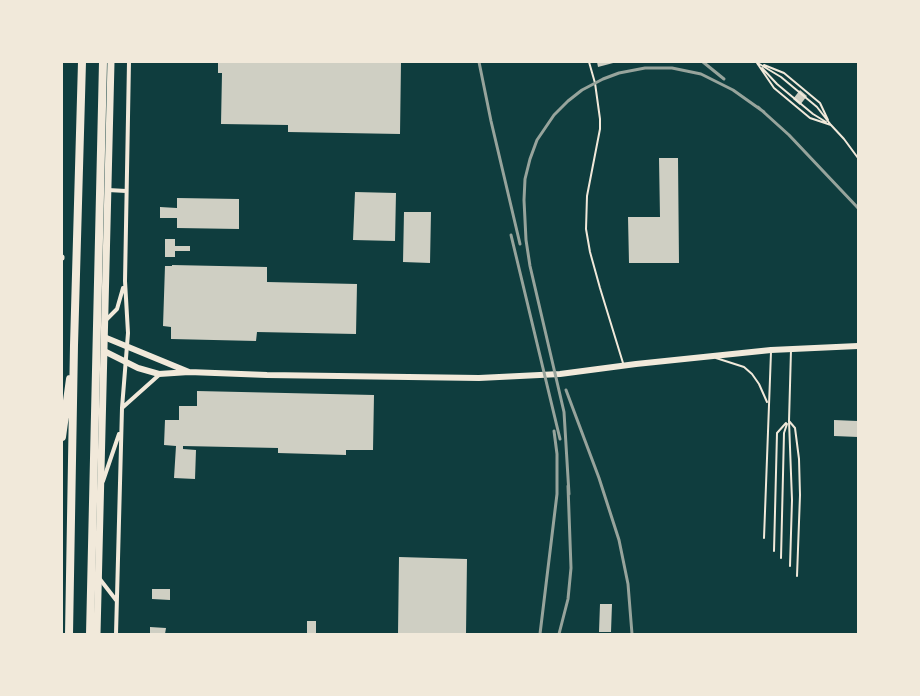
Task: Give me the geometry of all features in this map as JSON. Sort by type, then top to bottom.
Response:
[{"type":"highway","points":[[69,634],[82,62]]},
{"type":"highway","points":[[90,634],[103,62]]},
{"type":"highway","points":[[62,437],[74,345]]},
{"type":"main road","points":[[97,634],[111,62]]},
{"type":"main road","points":[[104,337],[189,372]]},
{"type":"main road","points":[[104,351],[126,363],[159,374],[189,372],[479,378],[544,375],[771,350],[858,346]]},
{"type":"street","points":[[116,634],[121,428],[128,333],[125,281],[129,62]]},
{"type":"street","points":[[107,190],[126,191]]},
{"type":"street","points":[[104,321],[117,309],[125,281]]},
{"type":"street","points":[[122,408],[159,374]]},
{"type":"street","points":[[100,491],[121,428]]},
{"type":"street","points":[[98,577],[116,600]]},
{"type":"lane","points":[[589,62],[595,82],[600,129],[587,196],[586,229],[590,252],[624,366]]},
{"type":"lane","points":[[757,62],[817,107],[858,158]]},
{"type":"lane","points":[[757,62],[777,84],[813,114],[831,125]]},
{"type":"lane","points":[[757,62],[774,88],[810,118],[831,125]]},
{"type":"lane","points":[[757,62],[784,73],[820,103],[831,125]]},
{"type":"lane","points":[[790,566],[791,349]]},
{"type":"lane","points":[[764,538],[771,350]]},
{"type":"lane","points":[[710,356],[744,368],[752,374],[768,405]]},
{"type":"lane","points":[[774,551],[777,433],[789,422]]},
{"type":"lane","points":[[782,558],[784,433],[789,422]]},
{"type":"lane","points":[[789,422],[795,428],[799,459],[797,576]]},
{"type":"building","points":[[218,62],[401,62],[400,134],[288,132],[288,125],[221,124],[222,73],[218,73]]},
{"type":"building","points":[[597,62],[617,62],[598,67]]},
{"type":"building","points":[[800,90],[807,96],[800,105],[793,99]]},
{"type":"building","points":[[659,158],[678,158],[679,263],[629,263],[628,217],[660,217]]},
{"type":"building","points":[[355,192],[396,193],[395,241],[353,240]]},
{"type":"building","points":[[177,198],[239,199],[239,229],[177,228],[177,218],[160,218],[160,207],[177,208]]},
{"type":"building","points":[[404,212],[431,212],[430,263],[403,262]]},
{"type":"building","points":[[165,239],[175,239],[175,246],[190,246],[190,251],[175,251],[175,257],[165,257]]},
{"type":"building","points":[[165,266],[267,267],[267,282],[357,284],[356,334],[257,332],[256,341],[171,339],[171,327],[163,326]]},
{"type":"building","points":[[197,391],[374,395],[373,450],[346,450],[346,455],[278,453],[278,448],[183,446],[183,449],[196,450],[195,479],[174,478],[176,446],[164,445],[165,420],[179,420],[179,406],[197,406]]},
{"type":"building","points":[[834,420],[858,421],[858,437],[834,436]]},
{"type":"building","points":[[399,557],[467,559],[466,634],[398,634]]},
{"type":"building","points":[[152,589],[170,589],[170,600],[152,599]]},
{"type":"building","points":[[600,604],[612,604],[611,632],[599,632]]},
{"type":"building","points":[[307,621],[316,621],[316,634],[307,634]]},
{"type":"building","points":[[150,627],[166,628],[165,634],[150,634]]},
{"type":"railway","points":[[479,62],[520,244]]},
{"type":"railway","points":[[703,62],[724,79]]},
{"type":"railway","points":[[569,494],[564,412],[526,240],[525,179],[537,140],[554,115],[582,90],[619,73],[645,68],[672,68],[701,74],[733,90],[764,112]]},
{"type":"railway","points":[[758,107],[789,135],[858,208]]},
{"type":"railway","points":[[511,235],[560,439]]},
{"type":"railway","points":[[566,390],[619,540],[628,584],[632,634]]},
{"type":"railway","points":[[540,634],[557,494],[557,454],[554,431]]},
{"type":"railway","points":[[559,634],[568,599],[571,568],[568,486]]}]
